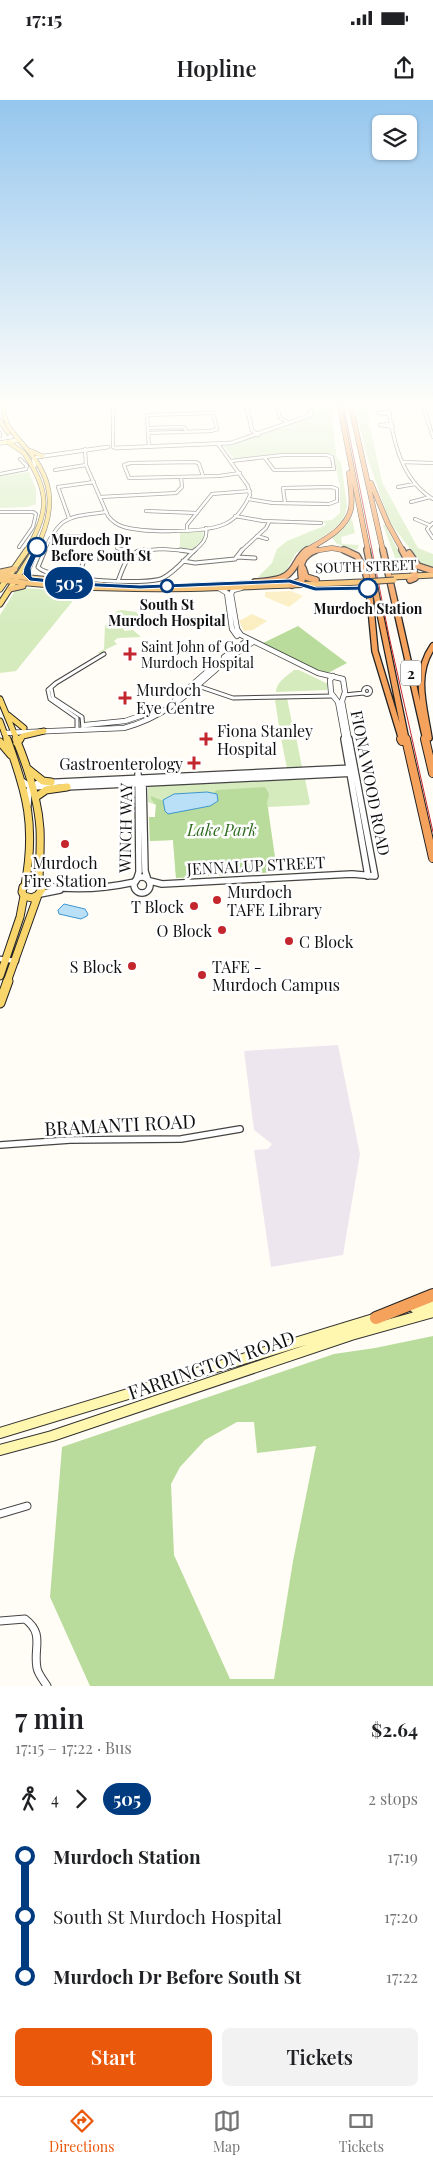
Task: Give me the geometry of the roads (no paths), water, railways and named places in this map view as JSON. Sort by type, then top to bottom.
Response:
[{"type":"highway","points":[[255,582],[283,578],[291,570],[301,554],[334,533],[348,519],[351,508],[348,477]]},
{"type":"highway","name":"2","points":[[354,477],[383,634],[433,858]]},
{"type":"highway","name":"2","points":[[367,477],[433,773]]},
{"type":"highway","points":[[368,477],[388,524],[397,538],[418,566],[433,573]]},
{"type":"highway","points":[[397,538],[416,576],[410,580]]},
{"type":"highway","points":[[301,581],[300,567],[306,556],[318,550],[335,549],[353,554],[362,563],[379,667],[415,778]]},
{"type":"highway","points":[[30,579],[27,571],[34,553]]},
{"type":"highway","points":[[306,556],[303,572],[306,577],[314,582]]},
{"type":"highway","points":[[0,574],[15,569]]},
{"type":"highway","points":[[291,570],[301,581]]},
{"type":"highway","name":"SOUTH STREET","points":[[0,574],[10,576],[16,580],[74,588],[150,590],[292,585],[394,578],[433,573]]},
{"type":"highway","name":"SOUTH STREET","points":[[394,578],[410,580],[433,579]]},
{"type":"highway","name":"SOUTH STREET","points":[[3,581],[30,579],[78,584],[140,587],[301,581]]},
{"type":"highway","points":[[292,585],[301,581],[314,582]]},
{"type":"highway","points":[[10,589],[26,586],[74,588]]},
{"type":"highway","points":[[433,646],[422,665],[421,675],[433,773]]},
{"type":"highway","points":[[376,1318],[433,1295]]},
{"type":"main road","points":[[0,589],[3,581],[10,576],[35,537],[43,514],[44,488],[40,477]]},
{"type":"main road","points":[[0,604],[34,553],[44,530],[50,504],[48,482],[45,477]]},
{"type":"main road","points":[[0,699],[36,797],[40,835],[39,885],[42,889],[30,914],[16,961],[0,1003]]},
{"type":"main road","points":[[6,713],[24,728]]},
{"type":"main road","points":[[0,721],[2,731],[22,781],[28,805],[32,836],[30,864],[22,892],[24,896],[20,917],[3,959],[0,976]]},
{"type":"main road","points":[[16,743],[23,736],[44,731]]},
{"type":"main road","points":[[0,742],[13,757]]},
{"type":"main road","points":[[27,769],[43,781],[51,782]]},
{"type":"main road","points":[[36,797],[38,793],[45,790],[70,784]]},
{"type":"main road","points":[[32,836],[40,835]]},
{"type":"main road","points":[[25,885],[30,883],[39,885]]},
{"type":"main road","points":[[24,896],[32,898],[39,894]]},
{"type":"main road","name":"FARRINGTON ROAD","points":[[0,1433],[170,1383],[376,1318],[433,1303]]},
{"type":"main road","name":"FARRINGTON ROAD","points":[[0,1450],[52,1436],[351,1335],[433,1312]]},
{"type":"street","points":[[92,477],[106,512],[113,521],[132,529],[206,528],[225,524],[235,516],[248,500],[250,491],[242,477]]},
{"type":"street","points":[[129,477],[180,477]]},
{"type":"street","points":[[100,497],[176,493],[182,487],[181,477]]},
{"type":"street","points":[[411,477],[414,484],[431,498]]},
{"type":"street","points":[[69,518],[58,487],[94,482]]},
{"type":"street","points":[[398,487],[414,484]]},
{"type":"street","points":[[248,500],[285,504],[334,504],[338,501],[337,490],[332,487],[289,486],[283,488],[285,504]]},
{"type":"street","points":[[187,529],[187,525],[215,493],[250,491]]},
{"type":"street","points":[[411,502],[431,498]]},
{"type":"street","points":[[146,511],[181,510],[197,513]]},
{"type":"street","points":[[0,512],[33,512],[36,514],[33,527],[19,547]]},
{"type":"street","points":[[106,512],[69,518],[57,526],[38,567],[43,572],[74,577],[158,580],[164,578],[184,561],[205,540],[206,528]]},
{"type":"street","points":[[235,516],[269,522],[321,523]]},
{"type":"street","points":[[415,519],[429,525],[433,523]]},
{"type":"street","points":[[184,561],[195,563],[232,560],[237,557],[241,549],[266,528],[269,522]]},
{"type":"street","points":[[429,525],[427,529],[433,538]]},
{"type":"street","points":[[53,535],[83,537]]},
{"type":"street","points":[[256,536],[267,539]]},
{"type":"street","points":[[117,548],[133,554]]},
{"type":"street","points":[[118,580],[123,565],[133,554],[141,551],[181,550],[193,552]]},
{"type":"street","points":[[74,577],[80,572],[86,554]]},
{"type":"street","points":[[237,557],[255,558]]},
{"type":"street","points":[[245,586],[233,590],[231,594],[238,632],[250,642],[318,673],[333,676]]},
{"type":"street","points":[[219,588],[227,593],[234,633],[331,683]]},
{"type":"street","points":[[12,731],[24,728],[133,726],[175,705],[223,662],[250,642]]},
{"type":"street","points":[[80,727],[76,717],[49,697],[48,690],[104,654]]},
{"type":"street","name":"FIONA WOOD ROAD","points":[[352,771],[342,701],[344,695],[343,679],[333,676],[330,680],[331,693],[338,702],[371,873]]},
{"type":"street","points":[[197,684],[233,698],[334,696]]},
{"type":"street","points":[[2,731],[44,731],[125,721],[150,714],[166,706],[197,684]]},
{"type":"street","points":[[343,689],[361,693]]},
{"type":"street","points":[[344,695],[361,693],[369,689],[371,691],[369,695]]},
{"type":"street","points":[[276,696],[332,690]]},
{"type":"street","name":"FIONA WOOD ROAD","points":[[334,696],[344,695]]},
{"type":"street","points":[[125,721],[133,722],[133,726]]},
{"type":"street","points":[[22,781],[33,786],[352,771]]},
{"type":"street","points":[[28,805],[29,792],[38,783],[51,782],[80,786],[140,781]]},
{"type":"street","name":"WINCH WAY","points":[[140,781],[145,871],[149,881]]},
{"type":"street","name":"WINCH WAY","points":[[135,882],[139,872],[140,781]]},
{"type":"street","name":"JENNALUP STREET","points":[[39,885],[67,888],[115,886],[143,879],[162,884],[371,873]]},
{"type":"street","points":[[148,890],[151,886],[149,881]]},
{"type":"street","points":[[135,882],[134,887],[136,890]]},
{"type":"street","name":"JENNALUP STREET","points":[[115,886],[141,892],[162,884]]},
{"type":"street","name":"JENNALUP STREET","points":[[39,894],[67,888]]},
{"type":"street","points":[[3,959],[16,961]]},
{"type":"street","name":"BRAMANTI ROAD","points":[[0,1145],[79,1140],[150,1140],[221,1134],[240,1129]]},
{"type":"street","points":[[0,1514],[27,1506]]},
{"type":"street","points":[[0,1621],[25,1619],[32,1624],[36,1637],[37,1669],[47,1686]]},
{"type":"water","points":[[207,792],[217,794],[218,801],[210,806],[168,814],[165,811],[163,800],[174,794]]},
{"type":"water","points":[[64,904],[85,909],[88,914],[81,919],[59,914],[58,910]]},
{"type":"railway","points":[[358,477],[389,636],[433,832]]},
{"type":"place","name":"Murdoch Dr Before South St","points":[[37,547]]},
{"type":"place","name":"South St Murdoch Hospital","points":[[167,586]]},
{"type":"place","name":"Murdoch Station","points":[[368,588]]},
{"type":"place","name":"Saint John of God Murdoch Hospital","points":[[130,654]]},
{"type":"place","name":"Murdoch Eye Centre","points":[[125,698]]},
{"type":"place","name":"Fiona Stanley Hospital","points":[[206,739]]},
{"type":"place","name":"Gastroenterology","points":[[194,763]]},
{"type":"place","name":"Murdoch Fire Station","points":[[65,844]]},
{"type":"place","name":"Murdoch TAFE Library","points":[[217,900]]},
{"type":"place","name":"T Block","points":[[194,906]]},
{"type":"place","name":"O Block","points":[[222,930]]},
{"type":"place","name":"C Block","points":[[289,941]]},
{"type":"place","name":"S Block","points":[[132,966]]},
{"type":"place","name":"TAFE - Murdoch Campus","points":[[202,975]]},
{"type":"park label","name":"Lake Park","points":[[222,829]]}]
